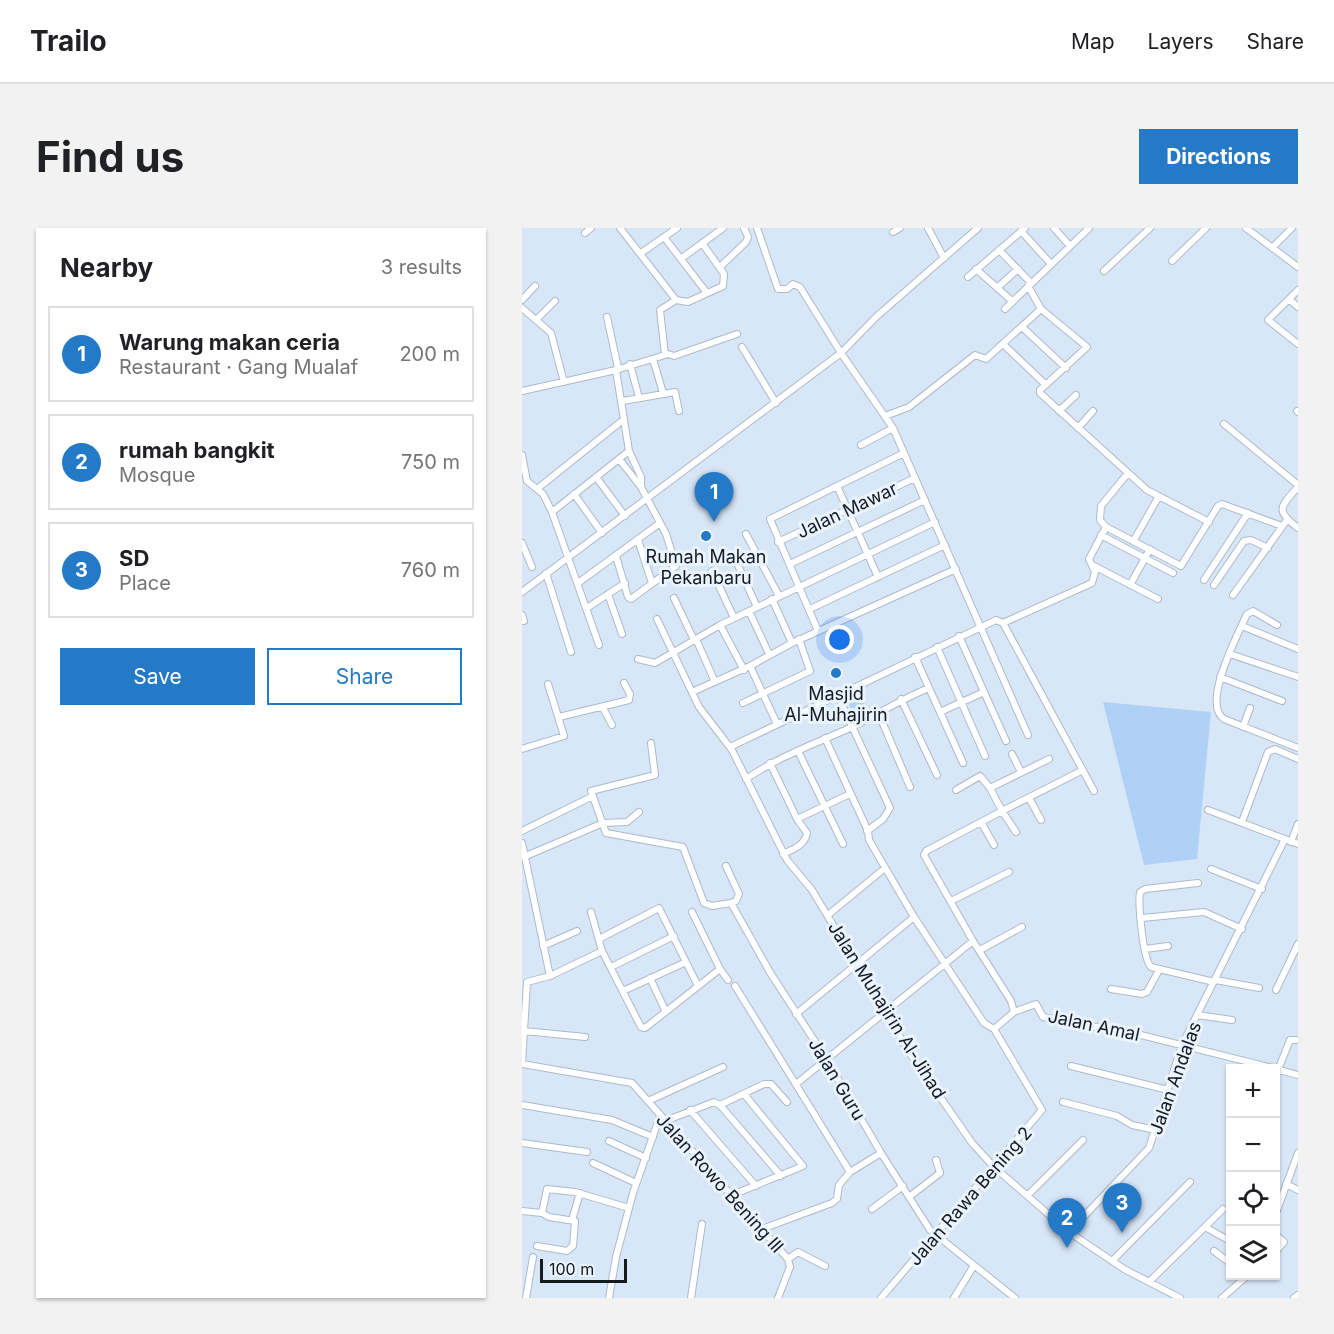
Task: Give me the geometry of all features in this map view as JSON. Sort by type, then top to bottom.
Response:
[{"type":"street","points":[[641,253],[678,228]]},
{"type":"street","points":[[682,258],[723,228]]},
{"type":"street","points":[[720,267],[746,242],[748,237],[744,228]]},
{"type":"street","points":[[758,228],[778,289],[787,289],[793,284],[800,287],[841,353],[893,428],[1028,735]]},
{"type":"street","points":[[893,232],[900,228]]},
{"type":"street","points":[[928,228],[944,258]]},
{"type":"street","points":[[522,592],[841,353],[876,317],[978,228]]},
{"type":"street","points":[[1054,228],[1070,246]]},
{"type":"street","points":[[1005,309],[1089,228]]},
{"type":"street","points":[[1104,271],[1150,228]]},
{"type":"street","points":[[1172,261],[1206,228]]},
{"type":"street","points":[[1246,228],[1298,267]]},
{"type":"street","points":[[1272,248],[1292,228]]},
{"type":"street","points":[[624,230],[676,300]]},
{"type":"street","points":[[968,277],[1023,230],[1051,264]]},
{"type":"street","points":[[664,237],[707,293]]},
{"type":"street","points":[[665,353],[660,310],[676,300],[688,302],[723,286],[724,274],[702,243]]},
{"type":"street","points":[[999,250],[1018,269],[1041,309],[1087,346],[1040,393],[1128,472],[1159,496],[1209,522]]},
{"type":"street","points":[[976,269],[1012,301]]},
{"type":"street","points":[[997,288],[1018,269]]},
{"type":"street","points":[[522,300],[535,286]]},
{"type":"street","points":[[1298,290],[1268,320],[1298,344]]},
{"type":"street","points":[[1289,300],[1298,307]]},
{"type":"street","points":[[537,319],[555,301]]},
{"type":"street","points":[[522,308],[551,333],[564,382]]},
{"type":"street","points":[[885,417],[909,407],[975,355],[986,359],[1041,309]]},
{"type":"street","points":[[607,317],[623,401],[623,420],[629,451],[641,477],[641,487]]},
{"type":"street","points":[[1022,327],[1066,368]]},
{"type":"street","points":[[522,391],[617,369],[653,359],[665,353],[674,356],[737,334]]},
{"type":"street","points":[[1003,344],[1046,385]]},
{"type":"street","points":[[742,347],[776,403]]},
{"type":"street","points":[[653,359],[663,393]]},
{"type":"street","points":[[630,364],[639,398]]},
{"type":"street","points":[[623,401],[675,392],[679,411]]},
{"type":"street","points":[[1059,411],[1076,395]]},
{"type":"street","points":[[1078,428],[1093,411]]},
{"type":"street","points":[[537,489],[623,420]]},
{"type":"street","points":[[1224,424],[1298,486],[1282,506],[1287,520],[1298,528]]},
{"type":"street","points":[[861,445],[893,428]]},
{"type":"street","points":[[552,512],[629,451]]},
{"type":"street","points":[[818,632],[770,519],[904,453]]},
{"type":"street","points":[[522,455],[527,481],[543,494],[552,512],[600,645]]},
{"type":"street","points":[[616,556],[628,597],[631,599],[676,566],[649,498],[619,459]]},
{"type":"street","points":[[1128,472],[1101,506],[1100,520],[1106,527],[1181,566],[1222,504],[1281,526]]},
{"type":"street","points":[[596,477],[625,516]]},
{"type":"street","name":"Jalan Mawar","points":[[778,542],[915,478]]},
{"type":"street","points":[[837,486],[878,577]]},
{"type":"street","points":[[574,494],[602,533]]},
{"type":"street","points":[[1134,540],[1159,496]]},
{"type":"street","points":[[790,564],[925,500]]},
{"type":"street","points":[[1204,580],[1248,513]]},
{"type":"street","points":[[1233,595],[1287,520]]},
{"type":"street","points":[[638,659],[655,663],[720,625],[798,585],[935,522]]},
{"type":"street","points":[[579,583],[660,523]]},
{"type":"street","points":[[1003,623],[1092,583],[1095,576],[1089,559],[1106,527]]},
{"type":"street","points":[[746,534],[776,598],[792,643]]},
{"type":"street","points":[[1101,535],[1173,573]]},
{"type":"street","points":[[638,540],[652,584]]},
{"type":"street","points":[[1214,585],[1244,541],[1251,540],[1268,548]]},
{"type":"street","points":[[522,543],[532,567]]},
{"type":"street","points":[[810,609],[945,545]]},
{"type":"street","points":[[1131,585],[1150,549]]},
{"type":"street","points":[[736,561],[757,607]]},
{"type":"street","points":[[1092,565],[1158,599]]},
{"type":"street","points":[[692,692],[747,668],[799,639],[956,569]]},
{"type":"street","points":[[712,572],[735,618]]},
{"type":"street","points":[[546,573],[571,652]]},
{"type":"street","points":[[587,608],[625,583]]},
{"type":"street","points":[[608,594],[622,634]]},
{"type":"street","points":[[674,598],[715,682]]},
{"type":"street","points":[[749,611],[769,654]]},
{"type":"street","points":[[1277,625],[1249,611],[1220,677],[1216,708],[1218,715],[1298,748]]},
{"type":"street","name":"Jalan Muhajirin Al-Jihad","points":[[657,619],[671,653],[699,707],[730,747],[783,854],[828,915],[909,1052],[972,1143],[994,1167],[1069,1232],[1112,1260],[1180,1298]]},
{"type":"street","points":[[730,747],[981,625],[996,620],[1003,623],[1094,792]]},
{"type":"street","points":[[720,625],[763,693],[777,724]]},
{"type":"street","points":[[1242,626],[1298,649]]},
{"type":"street","points":[[959,636],[1006,741]]},
{"type":"street","points":[[743,703],[810,671],[799,639]]},
{"type":"street","points":[[937,647],[985,756]]},
{"type":"street","points":[[1230,654],[1298,677]]},
{"type":"street","points":[[915,657],[963,764]]},
{"type":"street","points":[[1220,677],[1282,701]]},
{"type":"street","points":[[559,717],[629,700],[630,694],[624,683]]},
{"type":"street","points":[[522,749],[562,738],[565,733],[548,684]]},
{"type":"street","points":[[746,779],[770,763],[929,688]]},
{"type":"street","points":[[940,712],[984,692]]},
{"type":"street","points":[[838,696],[890,808],[883,819],[867,831]]},
{"type":"street","points":[[902,699],[937,775]]},
{"type":"street","points":[[603,708],[612,724]]},
{"type":"street","points":[[1243,727],[1250,708]]},
{"type":"street","points":[[878,712],[910,788]]},
{"type":"street","points":[[825,738],[869,840],[885,868],[914,917],[984,1023],[994,1029],[1014,1012],[1011,1000],[973,941],[924,855],[926,851],[1083,770]]},
{"type":"street","points":[[651,743],[655,775],[591,791],[591,797],[610,835],[678,844],[686,852],[704,903],[712,906],[736,901],[739,894],[726,866]]},
{"type":"street","points":[[1242,822],[1268,752],[1275,749],[1298,759]]},
{"type":"street","points":[[798,751],[843,844]]},
{"type":"street","points":[[1012,753],[1021,772]]},
{"type":"street","points":[[990,788],[1049,759]]},
{"type":"street","points":[[770,763],[797,819],[807,833],[806,840],[783,854]]},
{"type":"street","points":[[956,790],[980,776],[990,788],[1016,832]]},
{"type":"street","points":[[797,819],[850,794]]},
{"type":"street","points":[[522,831],[591,797]]},
{"type":"street","points":[[1029,798],[1041,820]]},
{"type":"street","points":[[1208,810],[1291,842]]},
{"type":"street","points":[[526,856],[603,823],[627,822],[639,812]]},
{"type":"street","points":[[981,822],[994,845]]},
{"type":"street","name":"Jalan Andalas","points":[[1069,1232],[1149,1148],[1182,1045],[1262,889],[1291,842],[1298,824]]},
{"type":"street","points":[[522,843],[550,976]]},
{"type":"street","points":[[828,915],[885,868]]},
{"type":"street","points":[[1211,869],[1262,889]]},
{"type":"street","points":[[951,901],[1009,872]]},
{"type":"street","points":[[1198,883],[1142,890],[1139,896],[1144,950],[1148,965],[1159,970],[1259,988]]},
{"type":"street","name":"Jalan Guru","points":[[731,903],[796,1014],[827,1060],[880,1153],[936,1235],[1015,1298]]},
{"type":"street","points":[[599,939],[659,908],[698,986]]},
{"type":"street","points":[[591,912],[602,951],[641,1027],[649,1028],[665,1011],[720,969]]},
{"type":"street","points":[[692,912],[720,969],[728,980]]},
{"type":"street","points":[[1142,918],[1203,912],[1242,929]]},
{"type":"street","points":[[796,1014],[914,917]]},
{"type":"street","points":[[980,950],[1023,927]]},
{"type":"street","points":[[543,946],[577,931]]},
{"type":"street","points":[[611,967],[674,936]]},
{"type":"street","points":[[1000,940],[1005,947]]},
{"type":"street","points":[[796,1084],[973,941]]},
{"type":"street","points":[[1276,990],[1298,944]]},
{"type":"street","points":[[1144,950],[1168,946]]},
{"type":"street","points":[[522,1064],[525,981],[550,976],[602,951]]},
{"type":"street","points":[[623,991],[686,962]]},
{"type":"street","points":[[1111,989],[1147,992],[1159,970]]},
{"type":"street","points":[[650,978],[665,1011]]},
{"type":"street","points":[[735,986],[850,1172]]},
{"type":"street","name":"Jalan Amal","points":[[1014,1012],[1036,1004],[1043,1017],[1096,1027],[1105,1026],[1182,1045]]},
{"type":"street","points":[[1197,1015],[1232,1020]]},
{"type":"street","name":"Jalan Rawa Bening 2","points":[[880,1298],[1042,1110],[994,1029]]},
{"type":"street","points":[[524,1031],[585,1037]]},
{"type":"street","points":[[1278,1064],[1290,1040],[1298,1040]]},
{"type":"street","points":[[1182,1045],[1253,1064]]},
{"type":"street","name":"Jalan Rowo Bening lll","points":[[522,1064],[632,1083],[788,1260],[790,1267],[778,1298]]},
{"type":"street","points":[[1071,1066],[1168,1090]]},
{"type":"street","points":[[648,1101],[723,1067]]},
{"type":"street","points":[[1280,1071],[1298,1075]]},
{"type":"street","points":[[720,1105],[767,1084],[787,1102]]},
{"type":"street","points":[[732,1195],[802,1169],[802,1163],[744,1094]]},
{"type":"street","points":[[609,1298],[636,1183],[653,1137],[663,1118],[714,1102],[720,1105],[781,1176]]},
{"type":"street","points":[[1064,1102],[1117,1116],[1132,1125],[1156,1130]]},
{"type":"street","points":[[522,1105],[612,1120],[653,1137]]},
{"type":"street","points":[[690,1110],[756,1186]]},
{"type":"street","points":[[1028,1195],[1083,1140]]},
{"type":"street","points":[[609,1141],[646,1158]]},
{"type":"street","points":[[522,1143],[587,1152]]},
{"type":"street","points":[[762,1229],[832,1203],[837,1199],[839,1185],[850,1172],[880,1153]]},
{"type":"street","points":[[1280,1200],[1298,1153]]},
{"type":"street","points":[[909,1197],[940,1173],[936,1160]]},
{"type":"street","points":[[593,1163],[636,1183]]},
{"type":"street","points":[[1112,1260],[1190,1182]]},
{"type":"street","points":[[1286,1185],[1298,1190]]},
{"type":"street","points":[[872,1209],[903,1186]]},
{"type":"street","points":[[542,1213],[547,1189],[580,1193],[629,1208]]},
{"type":"street","points":[[572,1220],[580,1193]]},
{"type":"street","points":[[1149,1282],[1223,1209]]},
{"type":"street","points":[[522,1211],[572,1220],[576,1224],[571,1249],[567,1251],[537,1246]]},
{"type":"street","points":[[691,1298],[702,1224]]},
{"type":"street","points":[[1205,1227],[1226,1239]]},
{"type":"street","points":[[1214,1251],[1226,1260]]},
{"type":"street","points":[[788,1260],[798,1252],[825,1266]]},
{"type":"street","points":[[526,1298],[533,1257]]},
{"type":"street","points":[[954,1298],[974,1267]]},
{"type":"street","points":[[1222,1298],[1242,1280]]},
{"type":"street","points":[[1294,1298],[1298,1294]]},
{"type":"shaded area","points":[[858,687],[867,710],[854,717],[845,694]]},
{"type":"shaded area","points":[[1103,702],[1211,712],[1197,859],[1144,865]]},
{"type":"place","name":"Warung makan ceria","points":[[714,522]]},
{"type":"place","name":"Rumah Makan Pekanbaru","points":[[706,536]]},
{"type":"place","name":"Masjid Al-Muhajirin","points":[[836,673]]},
{"type":"place","name":"SD","points":[[1122,1233]]},
{"type":"place","name":"rumah bangkit","points":[[1067,1248]]}]
